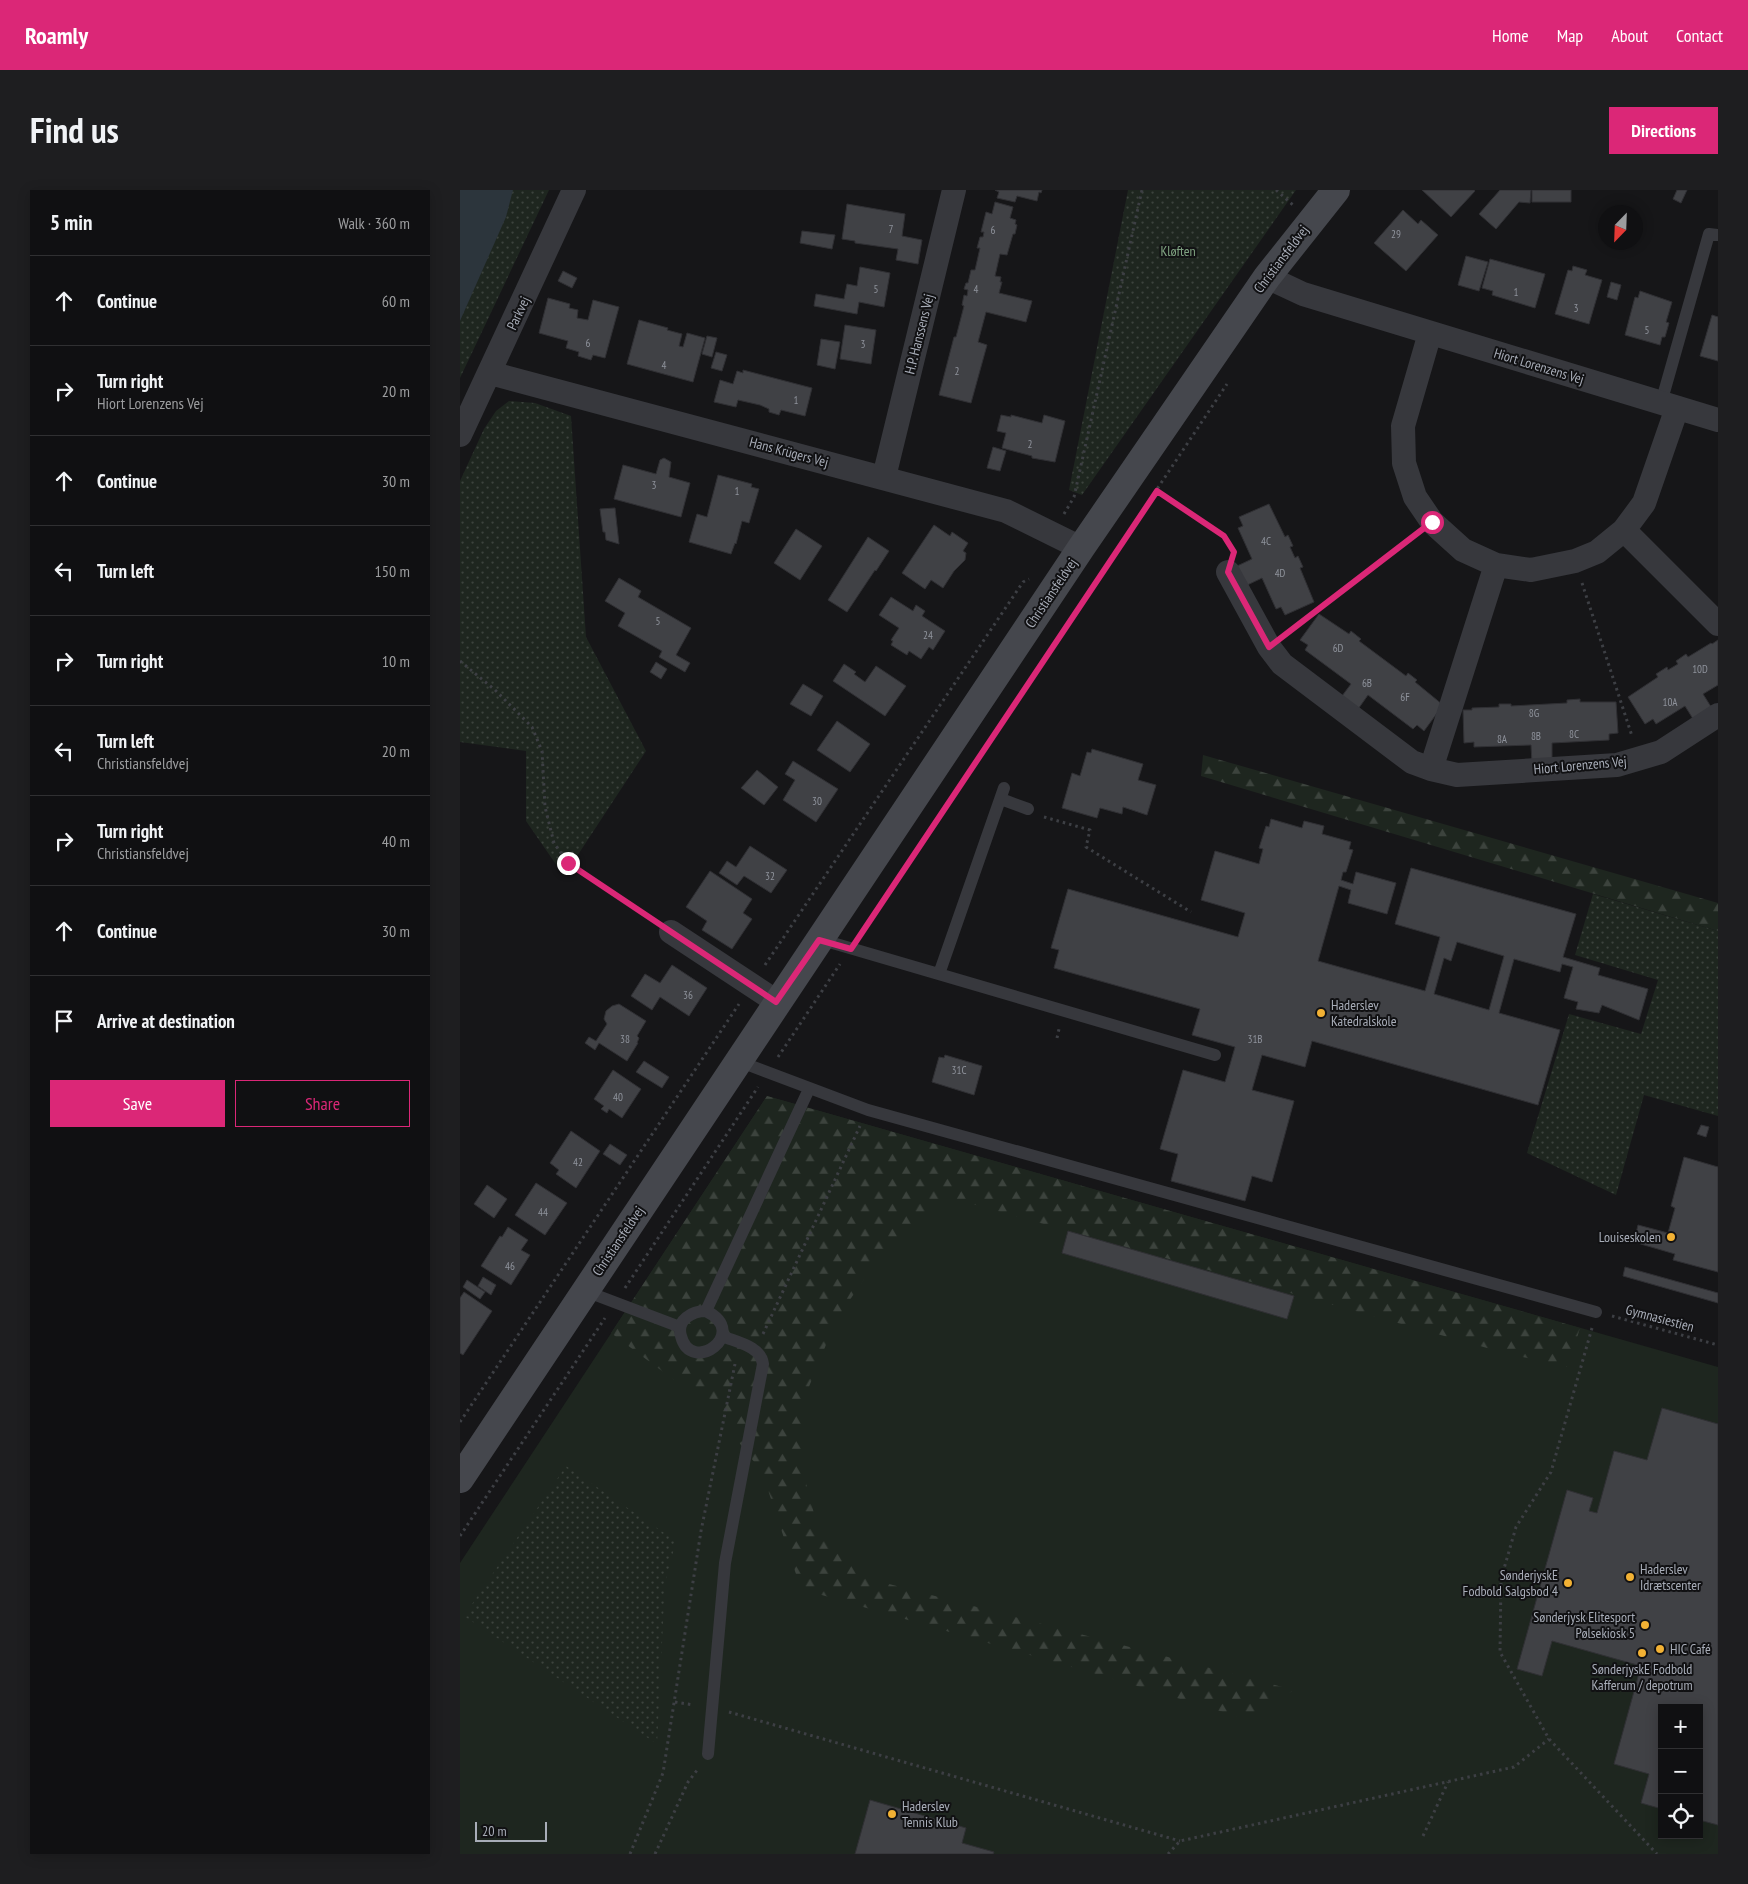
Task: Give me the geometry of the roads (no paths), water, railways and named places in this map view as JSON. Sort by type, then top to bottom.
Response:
[{"type":"street","name":"Parkvej","points":[[460,435],[574,190]]},
{"type":"street","name":"H.P. Hanssens Vej","points":[[884,477],[954,190]]},
{"type":"street","name":"Christiansfeldvej","points":[[460,1479],[1080,548],[1267,277],[1336,190]]},
{"type":"street","name":"Hiort Lorenzens Vej","points":[[1267,277],[1303,294],[1718,420]]},
{"type":"street","points":[[1430,333],[1404,426],[1404,462],[1415,497],[1432,522],[1463,550],[1496,565],[1531,570],[1575,561],[1597,552],[1624,530],[1644,503],[1669,406]]},
{"type":"street","name":"Hans Krügers Vej","points":[[490,373],[1006,511],[1080,548]]},
{"type":"street","points":[[1624,530],[1718,624]]},
{"type":"street","points":[[1432,769],[1496,565]]},
{"type":"street","name":"Hiort Lorenzens Vej","points":[[1228,572],[1269,647],[1282,664],[1412,762],[1432,769],[1457,775],[1618,765],[1661,752],[1718,715]]},
{"type":"street","points":[[672,932],[776,1002]]},
{"type":"lane","points":[[1669,406],[1709,234],[1718,235]]},
{"type":"lane","points":[[939,974],[1003,793],[1028,809]]},
{"type":"lane","points":[[819,940],[1215,1055]]},
{"type":"lane","points":[[738,1061],[868,1110],[1596,1312]]},
{"type":"lane","points":[[706,1311],[809,1089]]},
{"type":"lane","points":[[585,1291],[680,1327]]},
{"type":"lane","points":[[706,1311],[719,1320],[722,1336],[712,1350],[704,1353],[696,1352],[689,1349],[683,1343],[680,1327],[684,1319],[690,1314],[706,1311]]},
{"type":"lane","points":[[708,1754],[725,1563],[763,1364],[762,1356],[756,1350],[722,1336]]},
{"type":"place","name":"Haderslev Katedralskole","points":[[1321,1013]]},
{"type":"place","name":"Louiseskolen","points":[[1671,1237]]},
{"type":"place","name":"Haderslev Idrætscenter","points":[[1630,1577]]},
{"type":"place","name":"SønderjyskE Fodbold Salgsbod 4","points":[[1568,1583]]},
{"type":"place","name":"Sønderjysk Elitesport Pølsekiosk 5","points":[[1645,1625]]},
{"type":"place","name":"HIC Café","points":[[1660,1649]]},
{"type":"place","name":"SønderjyskE Fodbold Kafferum / depotrum","points":[[1642,1653]]},
{"type":"place","name":"Haderslev Tennis Klub","points":[[892,1814]]},
{"type":"park label","name":"Kløften","points":[[1178,251]]}]
